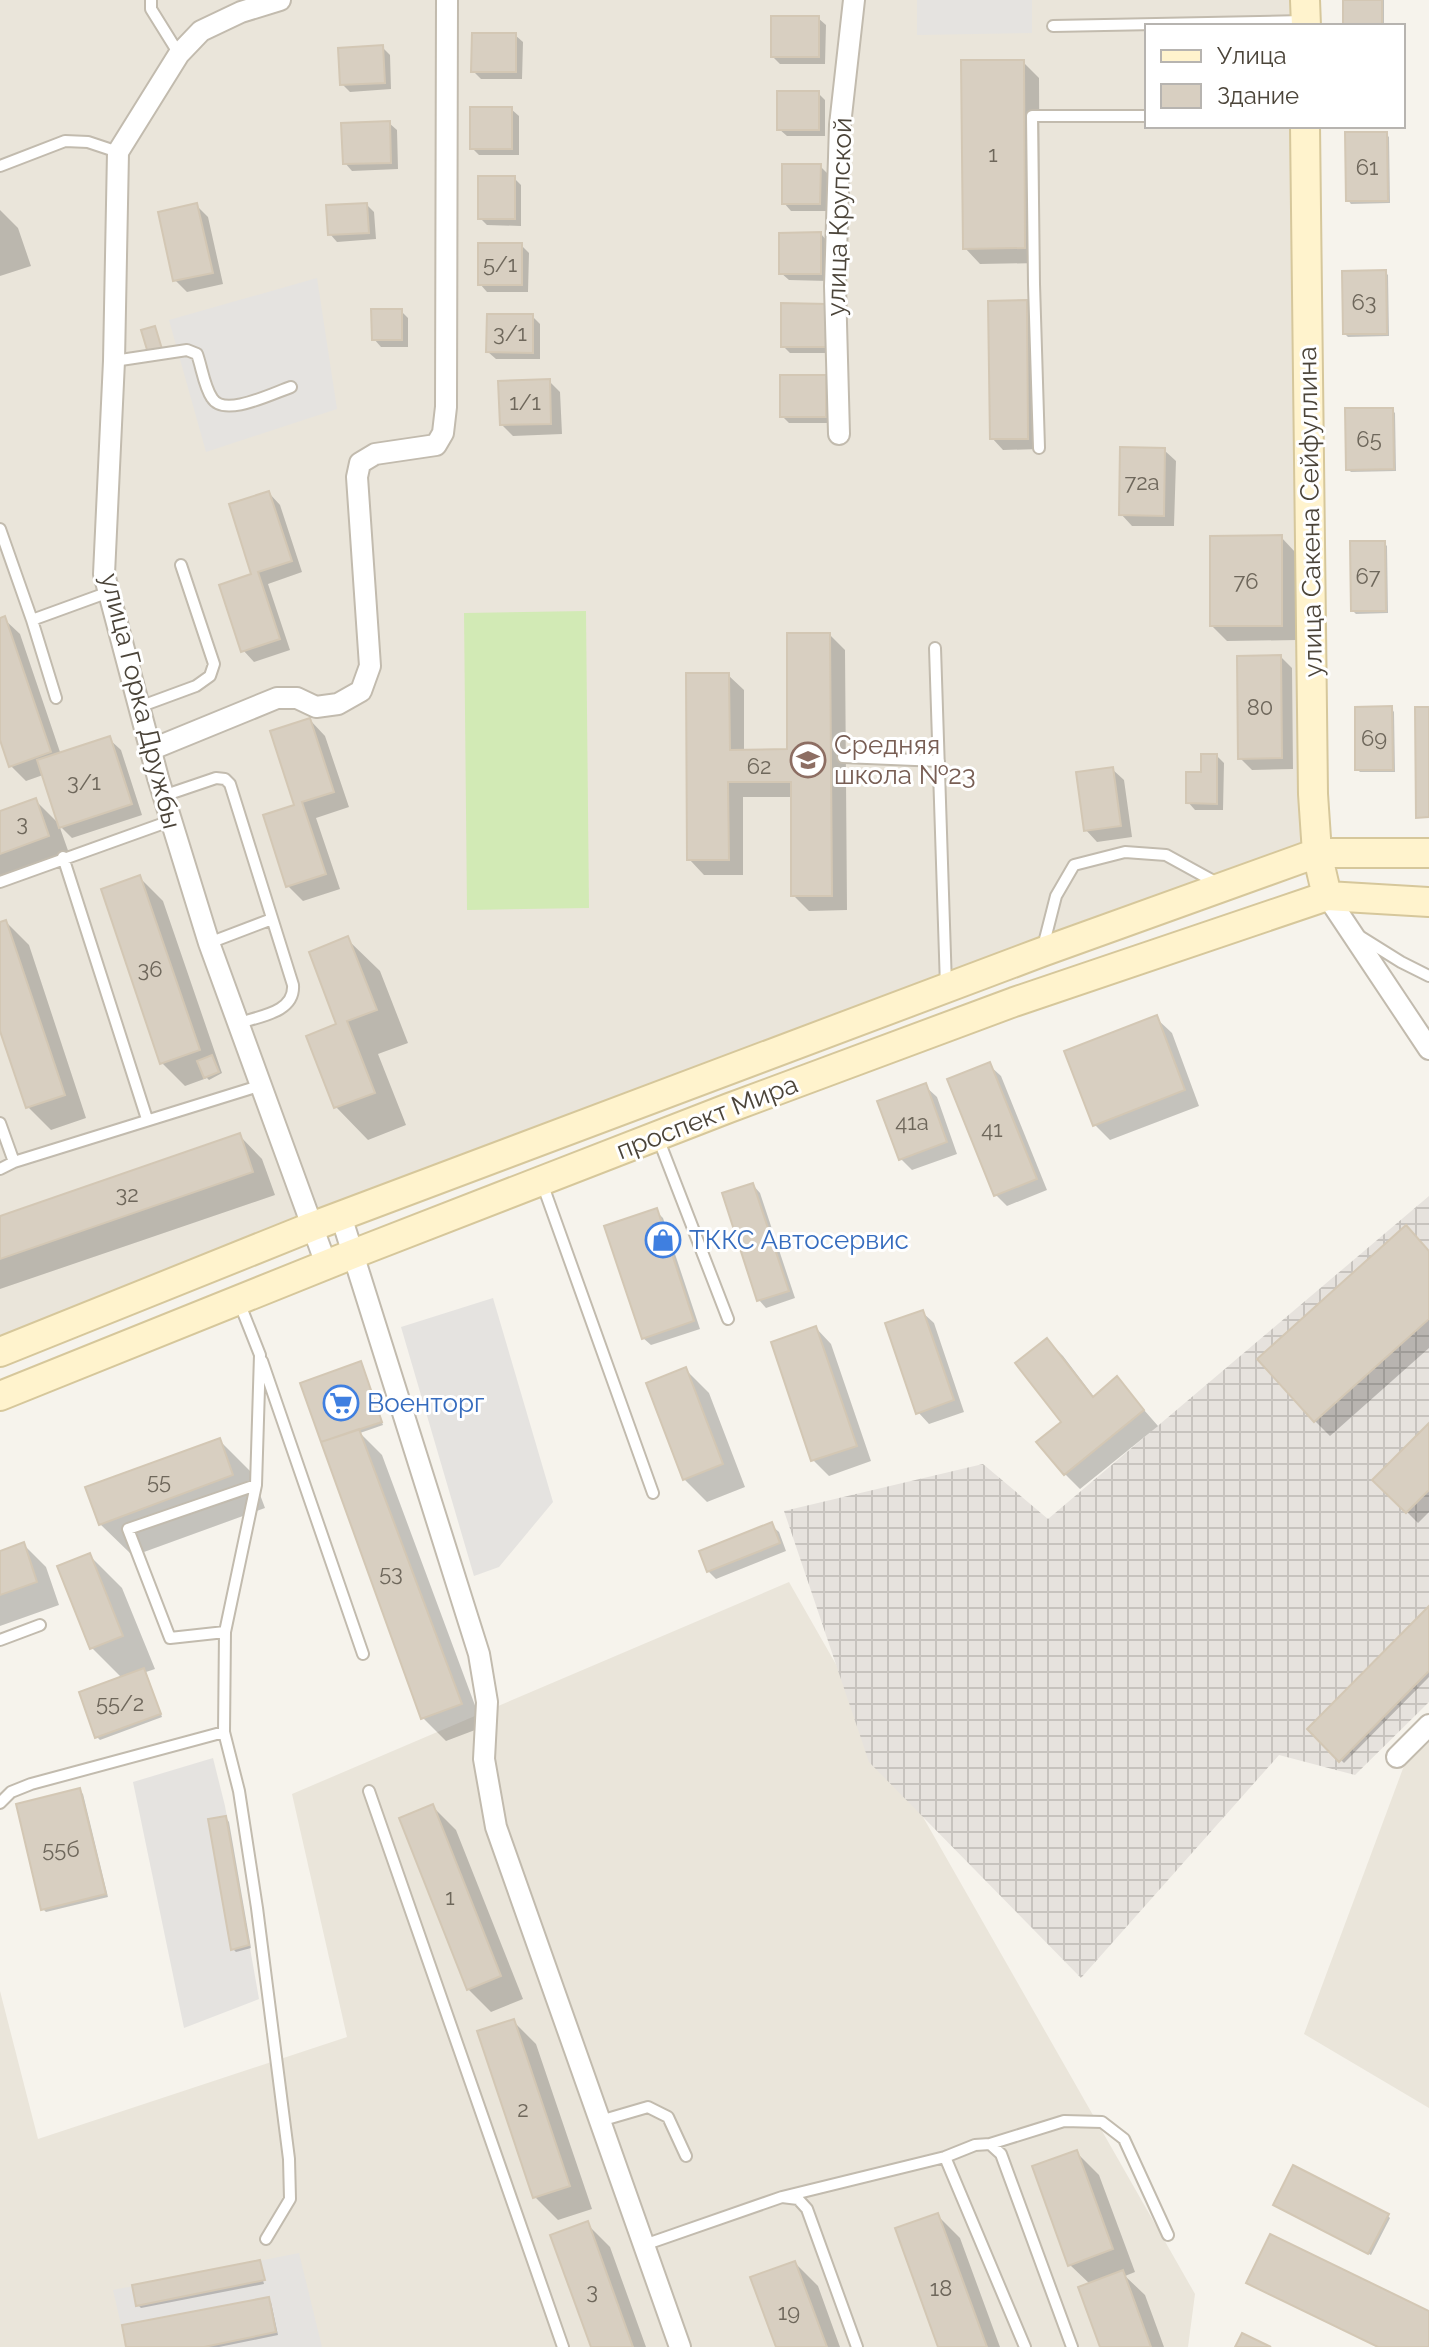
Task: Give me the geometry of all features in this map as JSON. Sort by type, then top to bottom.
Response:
[{"type":"main road","name":"улица Сакена Сейфуллина","points":[[1305,128],[1313,794],[1317,853],[1327,896]]},
{"type":"main road","name":"проспект Мира","points":[[0,1352],[311,1227],[1042,952],[1317,853],[1429,853]]},
{"type":"main road","name":"проспект Мира","points":[[0,1396],[326,1264],[1014,1002],[1327,896],[1429,902]]},
{"type":"street","points":[[118,152],[179,54],[201,31],[241,12],[280,0]]},
{"type":"street","points":[[150,750],[277,698],[297,698],[316,707],[338,704],[361,691],[370,666],[357,477],[360,463],[375,454],[436,445],[443,433],[446,407],[447,0]]},
{"type":"street","name":"улица Крупской","points":[[839,434],[835,286],[840,125],[854,0]]},
{"type":"street","name":"улица Горка Дружбы","points":[[118,152],[114,361],[104,574],[170,821],[209,943],[326,1264]]},
{"type":"street","points":[[1327,896],[1429,1049]]},
{"type":"street","points":[[341,1216],[479,1654],[487,1702],[484,1759],[496,1827],[680,2347]]},
{"type":"street","points":[[1397,1757],[1429,1725]]},
{"type":"lane","points":[[151,0],[151,9],[179,54]]},
{"type":"lane","points":[[1053,26],[1306,16]]},
{"type":"lane","points":[[1039,448],[1032,116],[1145,116]]},
{"type":"lane","points":[[0,166],[65,141],[88,142],[118,152]]},
{"type":"lane","points":[[114,361],[187,350],[197,354],[212,399],[219,405],[233,407],[291,387]]},
{"type":"lane","points":[[0,529],[56,698]]},
{"type":"lane","points":[[139,707],[196,686],[210,676],[214,664],[181,565]]},
{"type":"lane","points":[[32,620],[109,592]]},
{"type":"lane","points":[[935,648],[946,988]]},
{"type":"lane","points":[[843,757],[939,761]]},
{"type":"lane","points":[[163,796],[216,778],[225,779],[230,784],[293,985],[294,997],[287,1006],[239,1023]]},
{"type":"lane","points":[[0,882],[170,821]]},
{"type":"lane","points":[[1042,952],[1056,896],[1074,865],[1125,852],[1166,855],[1226,888]]},
{"type":"lane","points":[[63,857],[147,1119]]},
{"type":"lane","points":[[209,943],[272,919]]},
{"type":"lane","points":[[1348,929],[1429,976]]},
{"type":"lane","points":[[0,1169],[147,1119],[262,1085]]},
{"type":"lane","points":[[0,1123],[14,1162]]},
{"type":"lane","points":[[658,1136],[728,1319]]},
{"type":"lane","points":[[541,1181],[653,1493]]},
{"type":"lane","points":[[238,1300],[260,1355],[363,1654]]},
{"type":"lane","points":[[260,1355],[256,1485],[225,1632],[224,1732],[239,1791],[255,1893],[289,2159],[290,2199],[266,2239]]},
{"type":"lane","points":[[225,1632],[170,1638],[128,1529],[256,1485]]},
{"type":"lane","points":[[0,1640],[40,1625]]},
{"type":"lane","points":[[0,1803],[11,1792],[31,1784],[224,1732]]},
{"type":"lane","points":[[369,1791],[563,2347]]},
{"type":"lane","points":[[600,2121],[648,2107],[668,2117],[686,2156]]},
{"type":"lane","points":[[644,2245],[782,2197],[945,2157],[975,2145],[990,2144],[1064,2121],[1102,2122],[1124,2139],[1168,2235]]},
{"type":"lane","points":[[990,2144],[1001,2154],[1072,2347]]},
{"type":"lane","points":[[945,2157],[1025,2347]]},
{"type":"lane","points":[[782,2197],[798,2199],[807,2209],[857,2347]]},
{"type":"shaded area","points":[[0,0],[1307,0],[1308,24],[1145,24],[1145,128],[1309,128],[1317,853],[0,1358]]},
{"type":"shaded area","points":[[917,0],[1032,0],[1032,33],[917,35]]},
{"type":"shaded area","points":[[317,278],[337,409],[206,452],[169,320]]},
{"type":"shaded area","points":[[1429,1196],[1429,1702],[1355,1775],[1279,1755],[1081,1978],[869,1762],[784,1511],[983,1464],[1048,1519]]},
{"type":"shaded area","points":[[493,1298],[553,1502],[499,1567],[474,1576],[401,1327]]},
{"type":"shaded area","points":[[789,1582],[1195,2294],[1188,2347],[0,2347],[0,1991],[38,2139],[347,2037],[292,1794]]},
{"type":"shaded area","points":[[1429,1734],[1429,2108],[1304,2034],[1408,1755]]},
{"type":"shaded area","points":[[213,1758],[225,1806],[259,1999],[184,2028],[133,1782]]},
{"type":"shaded area","points":[[299,2253],[322,2347],[126,2347],[113,2290]]},
{"type":"green space","points":[[586,611],[589,908],[467,910],[464,613]]},
{"type":"building","points":[[1343,0],[1382,0],[1382,24],[1343,24]]},
{"type":"building","points":[[771,16],[819,16],[819,57],[771,57]]},
{"type":"building","points":[[472,33],[516,33],[516,72],[471,72]]},
{"type":"building","points":[[383,45],[385,83],[340,85],[338,48]]},
{"type":"building","points":[[961,60],[1024,60],[1025,248],[963,249]]},
{"type":"building","points":[[777,91],[819,91],[819,130],[777,130]]},
{"type":"building","points":[[470,107],[512,107],[512,149],[470,149]]},
{"type":"building","points":[[390,121],[391,163],[343,164],[341,123]]},
{"type":"building","points":[[1345,132],[1387,132],[1388,201],[1346,201]]},
{"type":"building","points":[[782,164],[821,164],[820,204],[782,204]]},
{"type":"building","points":[[478,176],[515,176],[515,219],[478,219]]},
{"type":"building","points":[[197,203],[213,273],[173,281],[158,212]]},
{"type":"building","points":[[367,203],[369,233],[328,235],[326,205]]},
{"type":"building","points":[[821,232],[821,274],[779,274],[779,233]]},
{"type":"building","points":[[478,243],[522,243],[522,285],[478,285]]},
{"type":"building","points":[[1386,270],[1387,334],[1343,334],[1342,271]]},
{"type":"building","points":[[1027,300],[1028,439],[990,439],[988,301]]},
{"type":"building","points":[[781,303],[827,304],[827,347],[781,347]]},
{"type":"building","points":[[371,309],[402,309],[402,340],[372,340]]},
{"type":"building","points":[[487,314],[533,314],[533,353],[486,352]]},
{"type":"building","points":[[155,326],[162,349],[148,353],[141,330]]},
{"type":"building","points":[[780,375],[826,375],[826,417],[780,417]]},
{"type":"building","points":[[550,379],[551,424],[500,425],[498,381]]},
{"type":"building","points":[[1345,408],[1393,408],[1394,469],[1346,470]]},
{"type":"building","points":[[1120,447],[1165,448],[1164,516],[1119,515]]},
{"type":"building","points":[[269,491],[292,561],[258,572],[280,639],[241,652],[219,585],[251,574],[229,504]]},
{"type":"building","points":[[1282,535],[1282,626],[1210,626],[1210,536]]},
{"type":"building","points":[[1350,541],[1385,541],[1386,611],[1351,611]]},
{"type":"building","points":[[5,616],[51,752],[9,767],[0,740],[0,618]]},
{"type":"building","points":[[787,633],[830,633],[832,896],[791,896],[791,782],[728,782],[729,860],[687,860],[686,673],[729,673],[730,750],[787,749]]},
{"type":"building","points":[[1281,655],[1282,758],[1238,759],[1237,656]]},
{"type":"building","points":[[1392,706],[1393,770],[1355,770],[1355,707]]},
{"type":"building","points":[[1415,707],[1429,707],[1429,817],[1416,818]]},
{"type":"building","points":[[310,718],[334,792],[302,802],[326,874],[286,887],[263,815],[294,805],[270,731]]},
{"type":"building","points":[[110,736],[132,804],[59,828],[37,760]]},
{"type":"building","points":[[1201,754],[1217,754],[1217,804],[1186,803],[1186,772],[1201,772]]},
{"type":"building","points":[[1113,767],[1121,826],[1084,831],[1076,772]]},
{"type":"building","points":[[36,798],[49,836],[0,854],[0,811]]},
{"type":"building","points":[[140,875],[200,1050],[160,1064],[101,889]]},
{"type":"building","points":[[6,920],[65,1095],[26,1108],[0,1031],[0,922]]},
{"type":"building","points":[[348,936],[377,1010],[347,1021],[375,1093],[334,1108],[306,1036],[336,1024],[309,952]]},
{"type":"building","points":[[1157,1015],[1185,1090],[1093,1126],[1064,1051]]},
{"type":"building","points":[[212,1055],[219,1072],[204,1078],[197,1061]]},
{"type":"building","points":[[990,1062],[1037,1179],[994,1196],[947,1079]]},
{"type":"building","points":[[926,1083],[947,1142],[899,1160],[877,1101]]},
{"type":"building","points":[[240,1133],[253,1172],[0,1259],[0,1216]]},
{"type":"building","points":[[753,1183],[789,1291],[757,1301],[722,1193]]},
{"type":"building","points":[[657,1208],[694,1321],[642,1339],[604,1226]]},
{"type":"building","points":[[1406,1225],[1429,1251],[1429,1319],[1314,1422],[1257,1359]]},
{"type":"building","points":[[923,1310],[954,1400],[916,1414],[885,1323]]},
{"type":"building","points":[[816,1326],[857,1446],[811,1461],[771,1342]]},
{"type":"building","points":[[1047,1338],[1093,1397],[1117,1376],[1144,1410],[1064,1475],[1036,1442],[1061,1422],[1015,1363]]},
{"type":"building","name":"Военторг","points":[[361,1361],[382,1422],[321,1442],[300,1383]]},
{"type":"building","points":[[686,1367],[723,1464],[683,1480],[646,1383]]},
{"type":"building","points":[[1429,1423],[1429,1490],[1406,1513],[1372,1480]]},
{"type":"building","points":[[359,1429],[462,1704],[421,1719],[321,1442]]},
{"type":"building","points":[[220,1438],[233,1475],[99,1525],[85,1487]]},
{"type":"building","points":[[772,1522],[780,1543],[707,1572],[699,1551]]},
{"type":"building","points":[[24,1542],[37,1582],[0,1595],[0,1551]]},
{"type":"building","points":[[90,1553],[123,1636],[90,1649],[57,1566]]},
{"type":"building","points":[[1429,1606],[1429,1671],[1339,1762],[1307,1729]]},
{"type":"building","points":[[144,1668],[161,1714],[95,1738],[79,1692]]},
{"type":"building","points":[[80,1788],[106,1894],[41,1910],[16,1804]]},
{"type":"building","points":[[433,1804],[501,1976],[467,1990],[399,1818]]},
{"type":"building","points":[[226,1816],[249,1945],[231,1950],[208,1819]]},
{"type":"building","points":[[514,2019],[570,2186],[533,2198],[477,2031]]},
{"type":"building","points":[[1077,2150],[1113,2249],[1068,2266],[1032,2166]]},
{"type":"building","points":[[1293,2165],[1389,2214],[1368,2254],[1273,2205]]},
{"type":"building","points":[[938,2213],[987,2347],[938,2347],[895,2228]]},
{"type":"building","points":[[588,2221],[633,2347],[591,2347],[550,2235]]},
{"type":"building","points":[[1270,2234],[1429,2311],[1429,2347],[1378,2347],[1246,2283]]},
{"type":"building","points":[[260,2260],[265,2280],[136,2306],[132,2285]]},
{"type":"building","points":[[795,2261],[827,2347],[776,2347],[750,2277]]},
{"type":"building","points":[[1123,2270],[1151,2347],[1100,2347],[1078,2287]]},
{"type":"building","points":[[269,2297],[276,2332],[204,2347],[126,2347],[122,2325]]},
{"type":"building","points":[[1242,2333],[1271,2347],[1235,2347]]},
{"type":"place","name":"Средняя школа №23","points":[[808,760]]},
{"type":"place","name":"ТККС Автосервис","points":[[663,1240]]},
{"type":"place","name":"Военторг","points":[[341,1403]]}]
